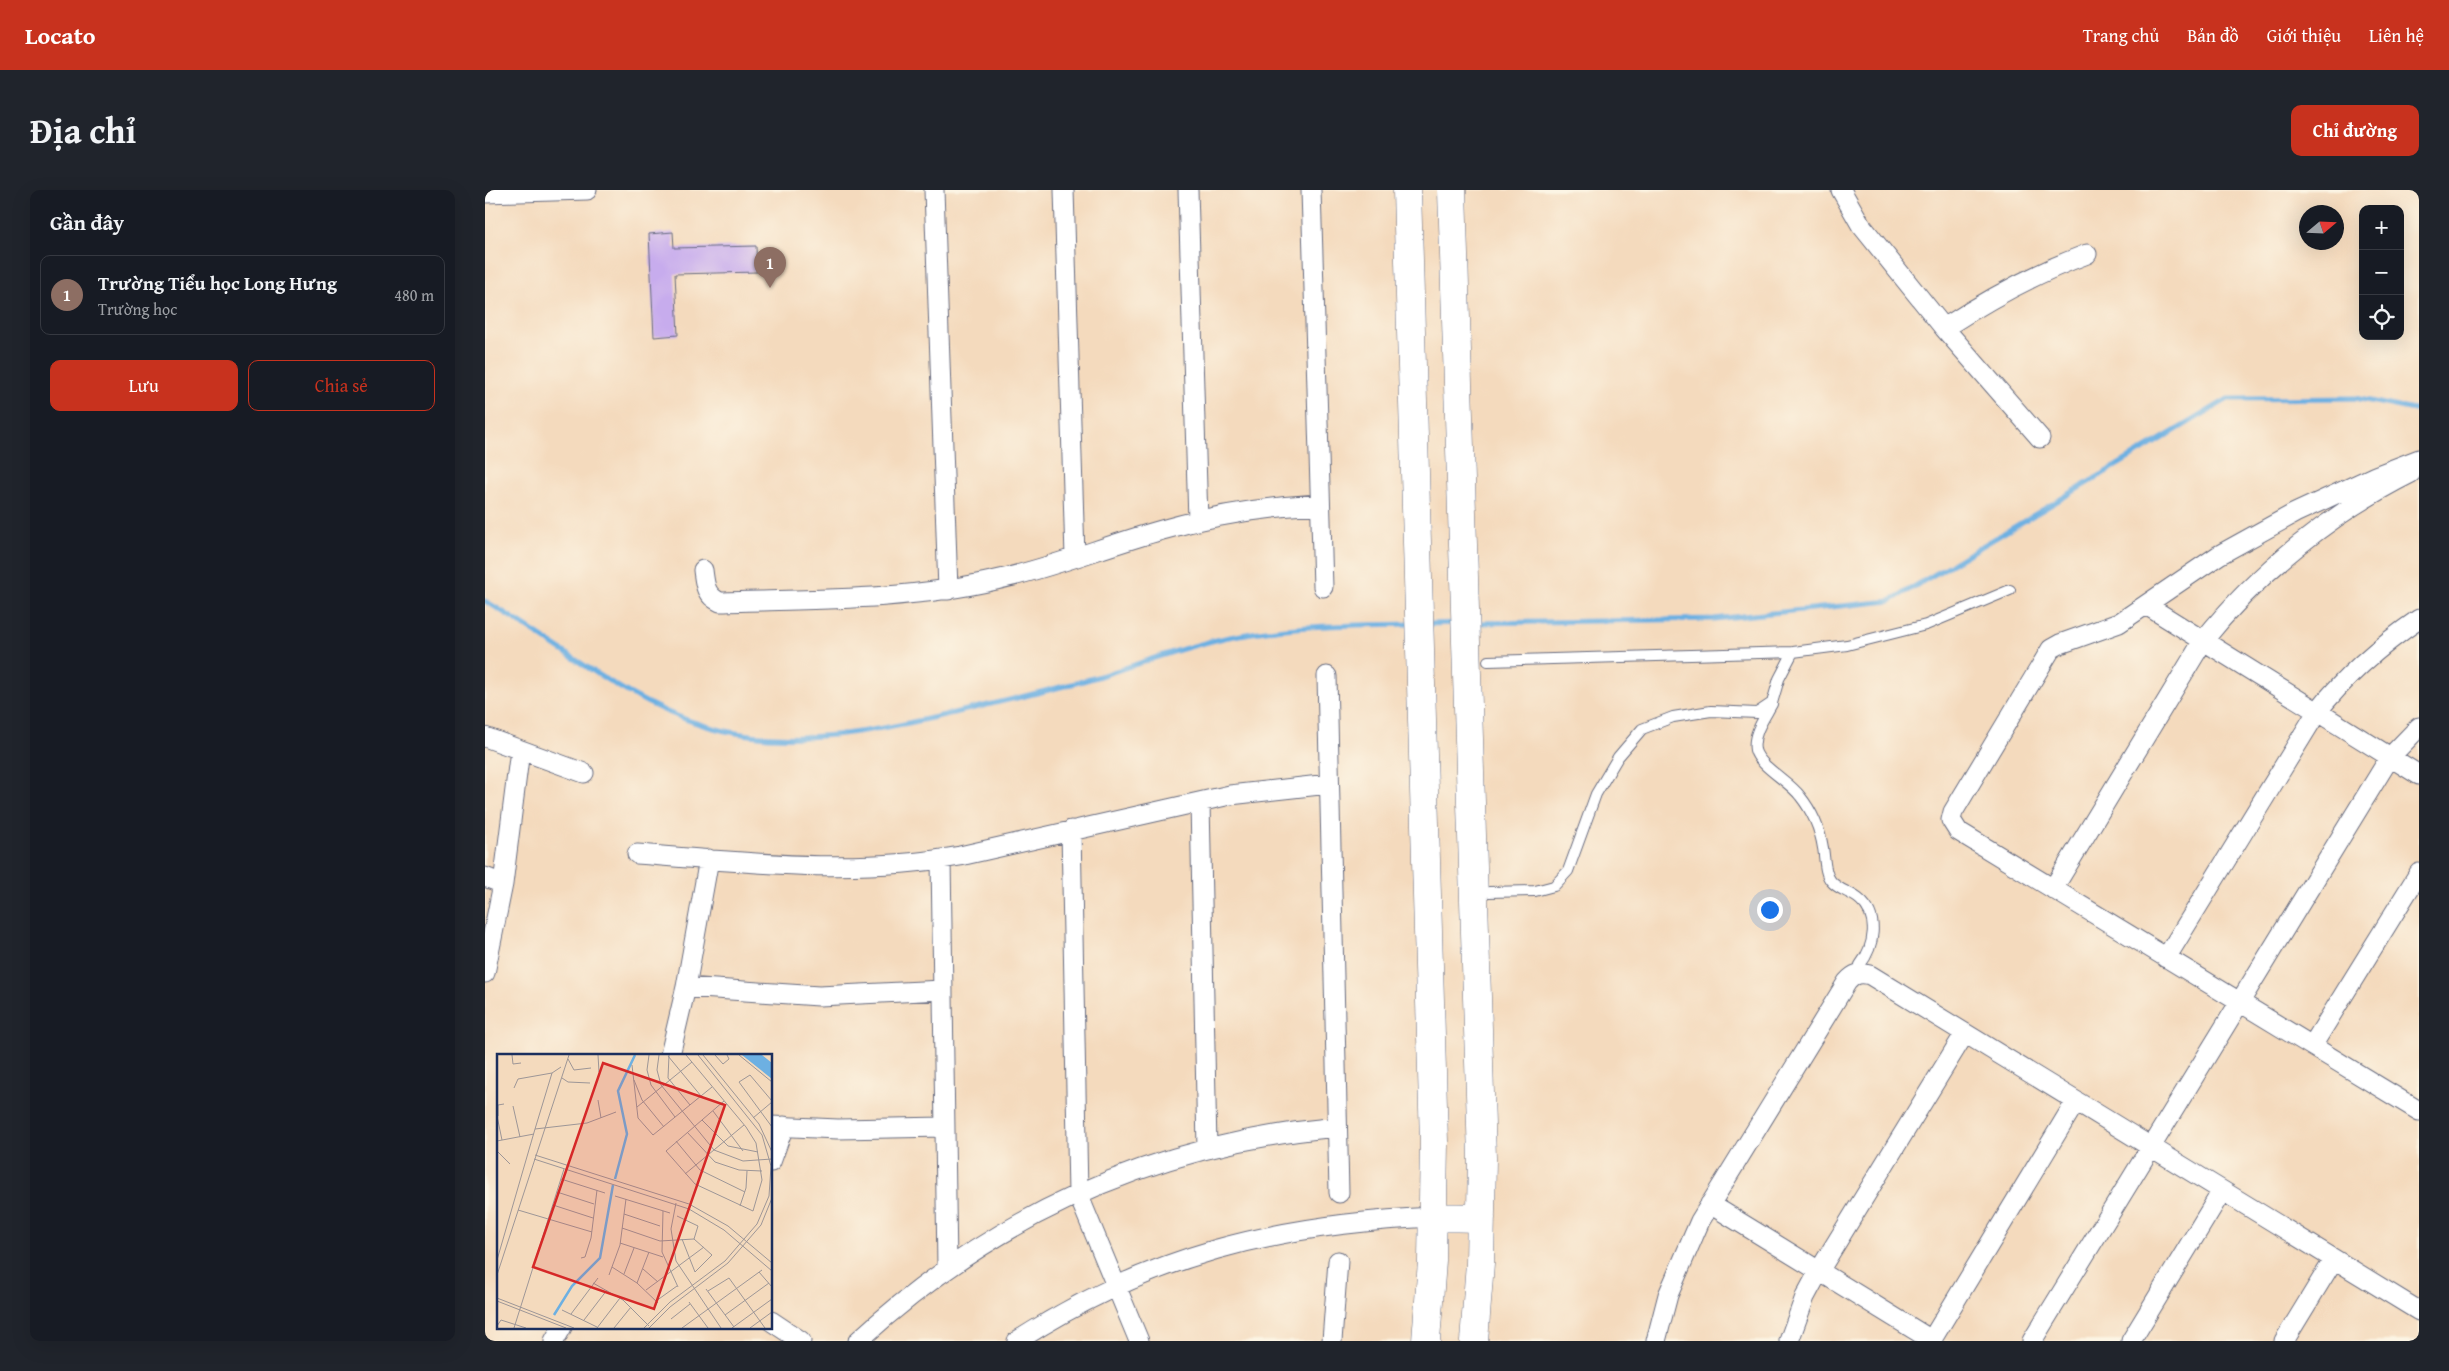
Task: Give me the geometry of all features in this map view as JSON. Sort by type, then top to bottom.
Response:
[{"type":"street","points":[[485,192],[587,190]]},
{"type":"street","points":[[934,190],[948,590]]},
{"type":"street","points":[[1064,190],[1075,557]]},
{"type":"street","points":[[1188,190],[1198,521]]},
{"type":"street","points":[[1311,190],[1323,587]]},
{"type":"street","points":[[1407,190],[1433,1103],[1434,1217],[1426,1341]]},
{"type":"street","points":[[1452,190],[1481,1149],[1481,1218],[1474,1341]]},
{"type":"street","points":[[1841,190],[1861,224],[1944,328],[2040,438]]},
{"type":"street","points":[[1944,328],[1979,305],[2044,270],[2087,254]]},
{"type":"street","points":[[2419,459],[2354,485],[2271,525],[2212,560],[2119,623],[2051,649],[1952,814],[1951,823],[1958,831],[2419,1112]]},
{"type":"street","points":[[2053,889],[2203,641],[2241,598],[2301,544],[2370,495],[2419,469]]},
{"type":"street","points":[[703,570],[706,589],[710,597],[720,602],[872,598],[948,590],[997,580],[1163,529],[1254,510],[1319,504]]},
{"type":"street","points":[[2146,605],[2419,775]]},
{"type":"street","points":[[2167,958],[2317,712],[2339,686],[2366,660],[2419,619]]},
{"type":"street","points":[[1327,676],[1339,1193]]},
{"type":"street","points":[[2032,1341],[2390,757],[2419,727]]},
{"type":"street","points":[[485,737],[584,773]]},
{"type":"street","points":[[485,973],[503,884],[520,750]]},
{"type":"street","points":[[637,854],[824,865],[879,865],[941,860],[1200,802],[1276,789],[1329,784]]},
{"type":"street","points":[[1200,802],[1207,1148]]},
{"type":"street","points":[[1071,830],[1078,1194],[1139,1341]]},
{"type":"street","points":[[670,1054],[687,987],[709,859]]},
{"type":"street","points":[[941,860],[947,1267]]},
{"type":"street","points":[[2312,1046],[2419,873]]},
{"type":"street","points":[[485,877],[503,884]]},
{"type":"street","points":[[1656,1341],[1668,1295],[1677,1270],[1710,1204],[1851,977],[1857,974],[1870,975],[2419,1311]]},
{"type":"street","points":[[687,987],[819,996],[943,990]]},
{"type":"street","points":[[1789,1341],[1802,1304],[1819,1271],[1965,1033]]},
{"type":"street","points":[[1710,1204],[1932,1341],[2076,1101]]},
{"type":"street","points":[[773,1150],[777,1126],[838,1129],[945,1127]]},
{"type":"street","points":[[858,1341],[894,1308],[947,1267],[987,1241],[1078,1194],[1144,1168],[1207,1148],[1255,1138],[1337,1127]]},
{"type":"street","points":[[2131,1341],[2222,1191]]},
{"type":"street","points":[[1017,1341],[1051,1319],[1116,1285],[1204,1252],[1251,1240],[1352,1223],[1434,1217],[1481,1218]]},
{"type":"street","points":[[2284,1341],[2334,1259]]},
{"type":"street","points":[[1332,1341],[1338,1261]]},
{"type":"street","points":[[773,1322],[801,1341]]},
{"type":"lane","points":[[1488,661],[1793,652],[1847,645],[1926,626],[2010,590]]},
{"type":"lane","points":[[1793,652],[1779,679],[1772,703],[1756,734],[1755,750],[1759,759],[1786,780],[1800,796],[1813,816],[1821,836],[1827,873],[1831,881],[1861,900],[1868,911],[1874,936],[1867,956],[1860,965]]},
{"type":"lane","points":[[1489,892],[1535,891],[1555,886],[1568,871],[1596,794],[1618,757],[1642,729],[1673,717],[1711,711],[1757,713],[1772,703]]},
{"type":"building","points":[[673,232],[674,248],[756,246],[757,272],[675,274],[678,335],[654,337],[649,234]]},
{"type":"waterway","points":[[1475,623],[1714,619],[1890,601],[2228,399],[2355,398],[2419,411]]},
{"type":"waterway","points":[[485,601],[619,687],[647,702],[706,726],[737,733],[769,737],[834,735],[899,725],[1010,700],[1105,674],[1181,649],[1236,636],[1311,627],[1411,624]]},
{"type":"waterway","points":[[1427,624],[1459,623]]},
{"type":"place","name":"Trường Tiểu học Long Hưng","points":[[770,288]]}]
